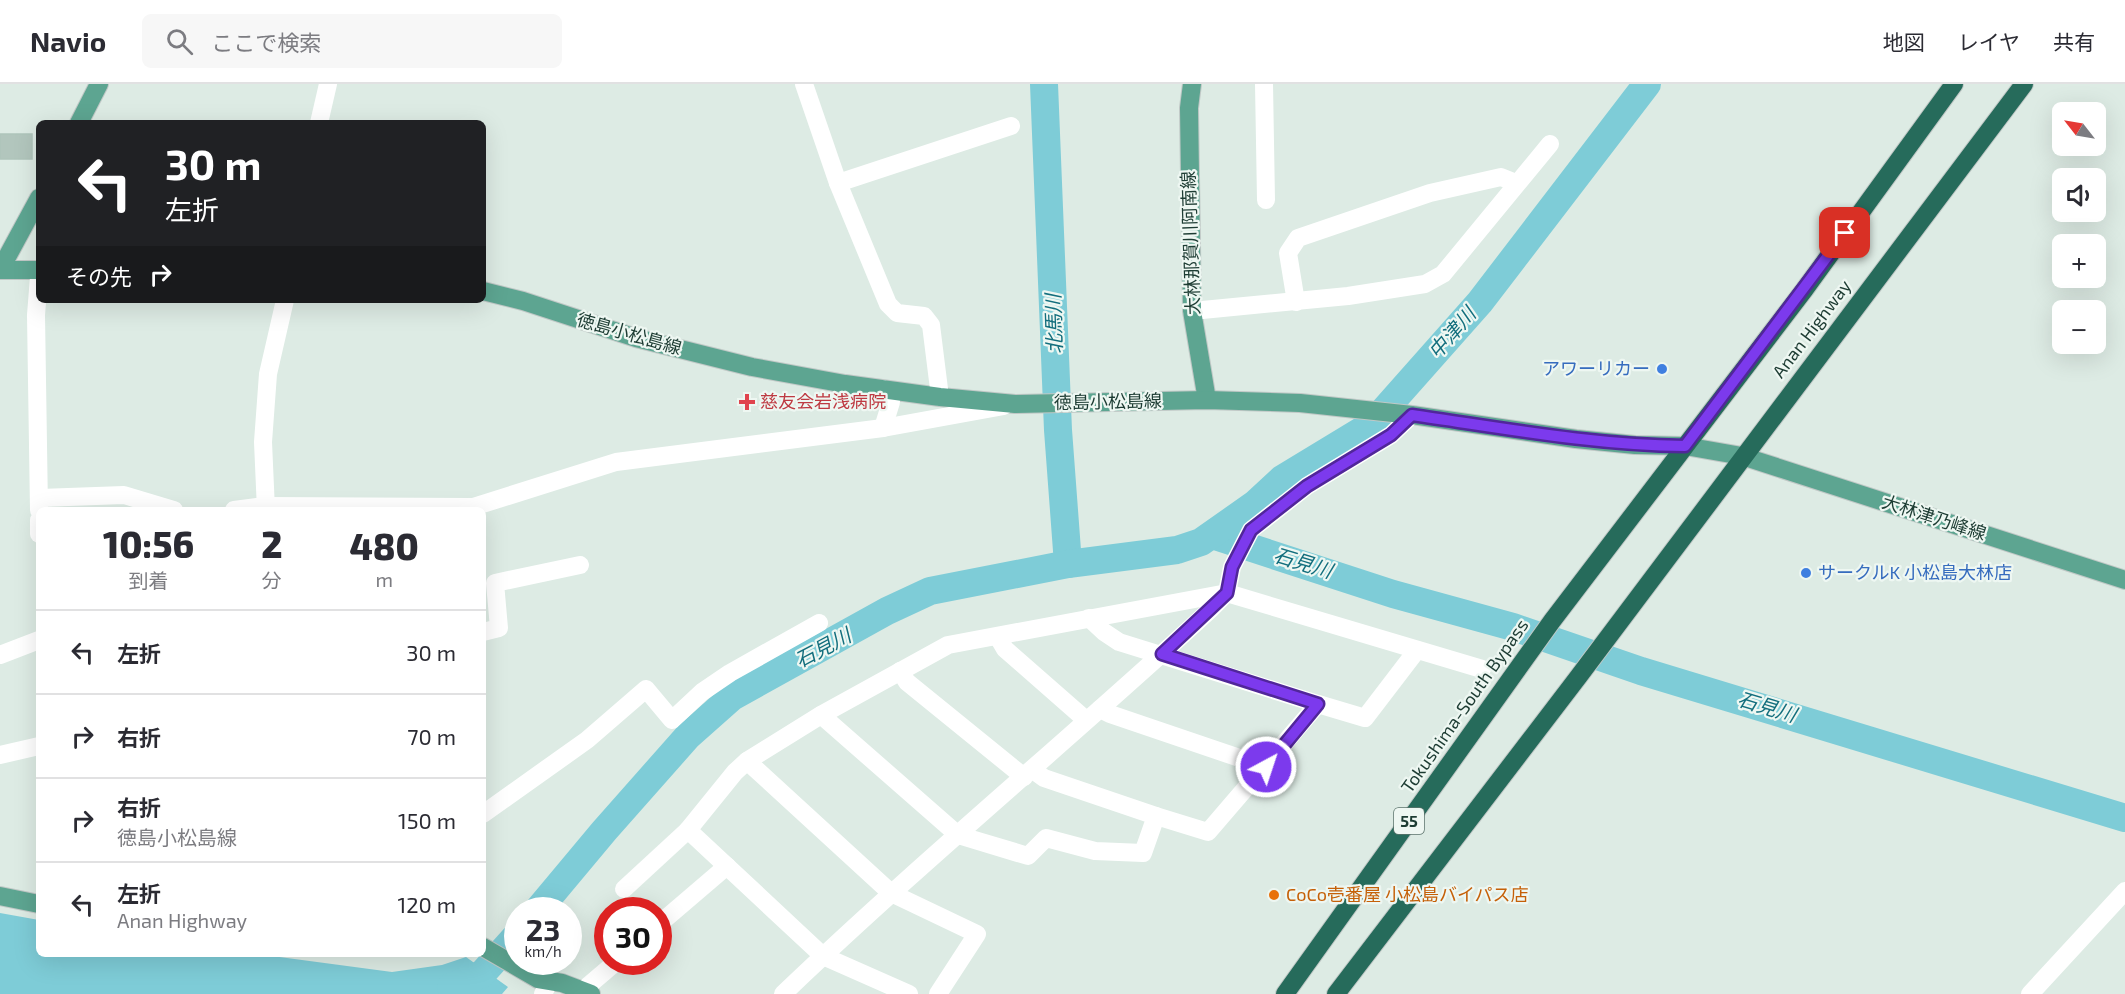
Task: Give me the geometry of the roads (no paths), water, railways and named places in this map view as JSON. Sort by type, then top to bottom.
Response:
[{"type":"highway","name":"Anan Highway","points":[[1685,446],[1805,289],[1954,84]]},
{"type":"highway","name":"Anan Highway","points":[[1742,456],[2024,84]]},
{"type":"highway","name":"Tokushima-South Bypass","points":[[1285,994],[1532,648],[1685,446]]},
{"type":"highway","name":"55","points":[[1336,994],[1617,626],[1742,456]]},
{"type":"main road","points":[[81,120],[99,84]]},
{"type":"main road","name":"大林那賀川阿南線","points":[[1192,84],[1189,108],[1192,311],[1207,400]]},
{"type":"main road","points":[[36,204],[0,270],[36,270]]},
{"type":"main road","name":"徳島小松島線","points":[[486,292],[523,301],[636,338],[752,367],[845,384],[940,397],[1015,404],[1207,400],[1300,403],[1412,415],[1576,439],[1635,445],[1685,446],[1742,456]]},
{"type":"main road","name":"大林津乃峰線","points":[[1742,456],[2125,580]]},
{"type":"main road","points":[[0,896],[36,904]]},
{"type":"main road","points":[[486,949],[538,979],[546,987],[562,983],[588,993]]},
{"type":"street","points":[[320,120],[328,84]]},
{"type":"street","points":[[804,84],[838,183],[888,304],[897,312],[924,316],[931,325],[940,397]]},
{"type":"street","points":[[1264,84],[1266,200]]},
{"type":"street","points":[[838,183],[1011,126]]},
{"type":"street","points":[[1192,311],[1348,296],[1425,284],[1443,274],[1550,144]]},
{"type":"street","points":[[1296,302],[1288,253],[1298,238],[1430,193],[1501,177],[1516,183]]},
{"type":"street","points":[[37,303],[39,504],[124,495],[164,507]]},
{"type":"street","points":[[265,507],[263,442],[268,374],[284,303]]},
{"type":"street","points":[[883,389],[891,402],[883,428]]},
{"type":"street","points":[[473,507],[616,462],[883,428],[1015,404]]},
{"type":"street","points":[[783,994],[891,893],[1029,773],[1227,593],[1232,567],[1251,530],[1307,486],[1391,435],[1412,415]]},
{"type":"street","points":[[486,631],[499,628],[495,583],[580,565]]},
{"type":"street","points":[[624,889],[688,830],[735,772],[747,761],[821,715],[948,645],[1227,593],[1482,669]]},
{"type":"street","points":[[1089,618],[1119,642],[1365,718],[1417,650]]},
{"type":"street","points":[[486,812],[587,740],[646,689],[672,720],[712,686],[819,623]]},
{"type":"street","points":[[998,637],[1005,649],[1093,715],[1110,714],[1266,767]]},
{"type":"street","points":[[0,655],[36,641]]},
{"type":"street","points":[[900,672],[907,682],[1029,773],[1208,832],[1318,704]]},
{"type":"street","points":[[821,715],[958,835],[1028,855],[1046,838],[1095,851],[1143,853],[1156,816]]},
{"type":"street","points":[[0,755],[36,747]]},
{"type":"street","points":[[747,761],[891,893],[977,934],[938,994]]},
{"type":"street","points":[[688,830],[823,956],[909,994]]},
{"type":"street","points":[[672,913],[727,866]]},
{"type":"street","points":[[2030,994],[2125,891]]},
{"type":"street","points":[[20,901],[36,896]]},
{"type":"street","points":[[588,993],[589,985],[601,975]]},
{"type":"water","points":[[0,913],[36,919],[36,957],[280,957],[392,972],[442,965],[466,957],[508,987],[502,994],[0,994]]},
{"type":"waterway","name":"北馬川","points":[[1044,84],[1058,430],[1068,564]]},
{"type":"waterway","name":"石見川","points":[[549,897],[688,736],[732,697],[887,611],[930,591],[1068,564],[1177,550],[1201,542],[1255,504],[1282,479],[1371,425],[1480,302],[1647,84]]},
{"type":"waterway","name":"石見川","points":[[1215,536],[1393,594],[1513,627],[1641,671],[2125,818]]},
{"type":"waterway","name":"石見川","points":[[451,987],[482,974],[504,950]]},
{"type":"place","name":"アワーリカー","points":[[1662,369]]},
{"type":"place","name":"慈友会岩浅病院","points":[[747,402]]},
{"type":"place","name":"サークルK 小松島大林店","points":[[1806,573]]},
{"type":"place","name":"CoCo壱番屋 小松島バイパス店","points":[[1274,895]]},
{"type":"water label","name":"中津川","points":[[1452,333]]}]
